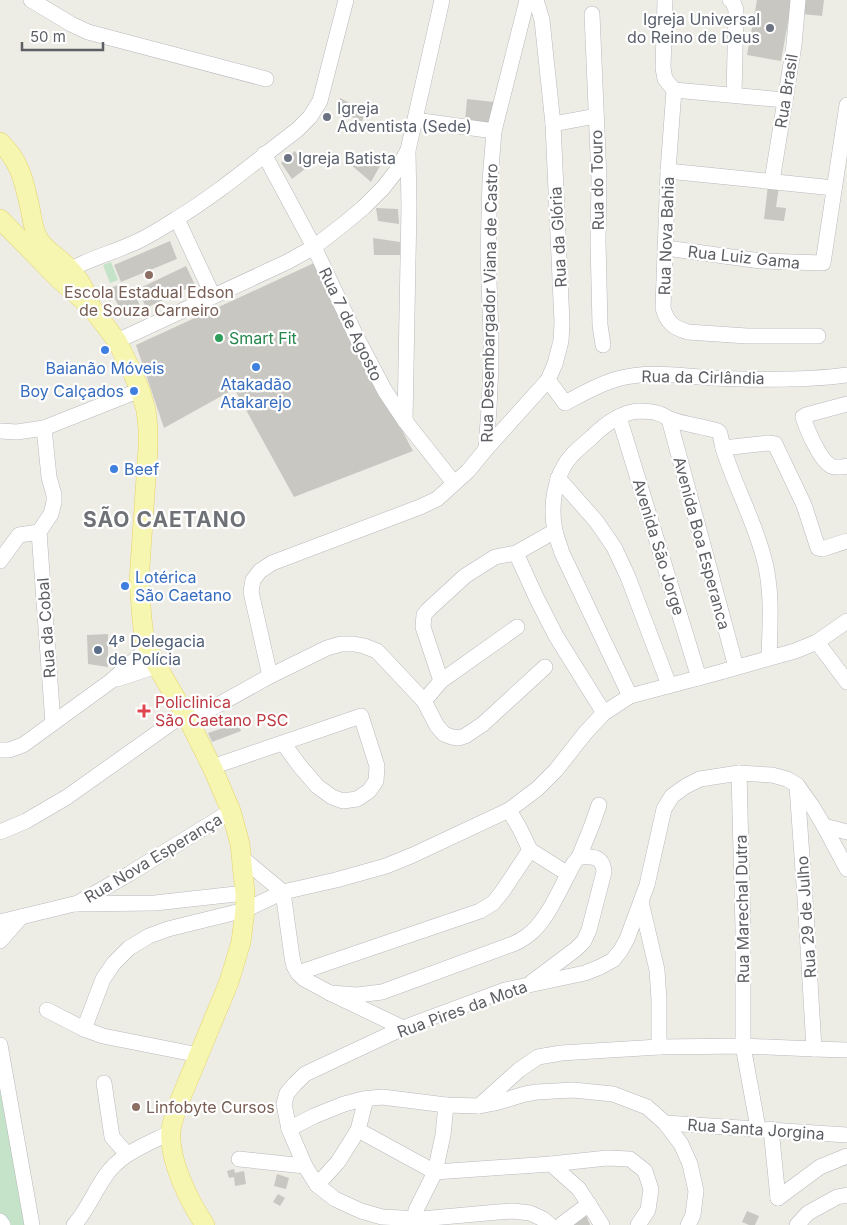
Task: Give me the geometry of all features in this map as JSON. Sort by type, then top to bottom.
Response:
[{"type":"main road","points":[[0,142],[16,162],[22,176],[38,238],[116,341],[140,390],[146,410],[148,448],[139,581],[142,619],[148,648],[212,767],[231,811],[240,844],[245,902],[241,942],[229,982],[174,1116],[171,1132],[172,1146],[179,1174],[196,1212],[205,1225]]},
{"type":"main road","points":[[1,220],[13,221],[18,218],[25,211],[28,201]]},
{"type":"main road","points":[[1,220],[64,274]]},
{"type":"street","points":[[31,0],[88,32],[266,79]]},
{"type":"street","points":[[64,274],[87,261],[130,245],[177,219],[310,118],[320,101],[346,0]]},
{"type":"street","points":[[405,421],[409,207],[408,150],[441,0]]},
{"type":"street","name":"Rua Desembargador Viana de Castro","points":[[270,676],[251,592],[253,580],[260,572],[272,563],[438,499],[468,471],[486,449],[491,364],[488,253],[490,181],[494,131],[527,0]]},
{"type":"street","name":"Rua da Glória","points":[[486,449],[548,380],[555,364],[561,340],[562,323],[553,124],[542,20],[536,0]]},
{"type":"street","points":[[665,0],[663,68],[665,79],[674,90],[785,100]]},
{"type":"street","points":[[730,0],[733,2],[736,10],[734,95]]},
{"type":"street","name":"Rua Brasil","points":[[772,182],[794,45],[798,0]]},
{"type":"street","name":"Rua do Touro","points":[[592,14],[599,179],[600,325],[603,345]]},
{"type":"street","name":"Rua Nova Bahia","points":[[674,90],[668,172],[663,308],[666,318],[680,330],[688,332],[748,336],[818,336]]},
{"type":"street","points":[[668,172],[834,188],[847,105]]},
{"type":"street","points":[[553,124],[596,116]]},
{"type":"street","points":[[415,120],[494,131]]},
{"type":"street","points":[[116,341],[287,262],[314,247],[346,223],[383,188],[397,170],[408,150]]},
{"type":"street","name":"Rua 7 de Agosto","points":[[264,154],[314,247],[380,383],[405,421],[454,483]]},
{"type":"street","name":"Rua Luiz Gama","points":[[666,248],[761,262],[823,263],[834,188]]},
{"type":"street","points":[[177,219],[213,296]]},
{"type":"street","name":"Rua da Cirlândia","points":[[548,380],[565,403],[599,386],[618,379],[640,375],[663,374],[715,378],[780,379],[847,376]]},
{"type":"street","points":[[0,431],[17,432],[44,428],[140,390]]},
{"type":"street","points":[[847,404],[806,415],[803,418],[815,447],[828,464],[833,467],[847,466]]},
{"type":"street","points":[[630,696],[562,553],[555,531],[553,516],[558,478],[571,456],[602,427],[619,417],[651,411],[662,414],[669,419],[720,434],[728,466],[753,523],[764,557],[771,606],[769,658]]},
{"type":"street","name":"Avenida São Jorge","points":[[619,417],[699,678]]},
{"type":"street","name":"Avenida Boa Esperanca","points":[[669,419],[736,667]]},
{"type":"street","points":[[0,561],[19,535],[39,532],[50,514],[54,502],[49,477],[44,428]]},
{"type":"street","points":[[723,448],[768,443],[775,444],[804,505],[818,548],[822,549],[847,541]]},
{"type":"street","points":[[558,478],[596,521],[614,547],[628,577],[669,685]]},
{"type":"street","points":[[441,681],[423,627],[424,616],[428,610],[465,576],[495,557],[516,553],[555,531]]},
{"type":"street","name":"Rua da Cobal","points":[[39,532],[53,723]]},
{"type":"street","points":[[516,553],[536,598],[556,636],[604,712]]},
{"type":"street","points":[[84,1029],[103,979],[114,962],[129,948],[149,936],[245,902],[336,880],[386,866],[413,856],[509,810],[537,789],[556,770],[604,712],[630,696],[795,651],[817,642],[847,620]]},
{"type":"street","points":[[424,701],[441,681],[517,627]]},
{"type":"street","points":[[817,642],[847,682]]},
{"type":"street","points":[[0,832],[26,821],[67,797],[186,718],[327,648],[341,644],[354,644],[377,651],[424,701],[437,726],[444,734],[459,738],[483,724],[545,667]]},
{"type":"street","points":[[0,750],[9,750],[23,745],[111,682],[148,648]]},
{"type":"street","points":[[111,682],[156,666]]},
{"type":"street","points":[[212,767],[361,716],[377,766],[376,781],[369,791],[357,799],[343,801],[332,797],[317,786],[299,766],[283,743]]},
{"type":"street","name":"Rua Pires da Mota","points":[[550,1225],[543,1219],[530,1213],[513,1211],[376,1220],[361,1211],[335,1200],[317,1185],[305,1166],[289,1128],[284,1104],[287,1093],[305,1074],[403,1028],[504,990],[584,973],[613,960],[628,939],[647,885],[664,809],[672,796],[686,786],[700,779],[739,773],[772,775],[787,779],[797,785]]},
{"type":"street","name":"Rua Marechal Dutra","points":[[739,773],[743,929],[743,1046],[765,1129],[778,1198],[820,1167],[847,1156]]},
{"type":"street","points":[[797,785],[824,826],[847,869]]},
{"type":"street","name":"Rua 29 de Julho","points":[[797,785],[814,1049]]},
{"type":"street","points":[[330,993],[356,995],[382,992],[514,944],[527,936],[539,925],[548,912],[579,857],[598,805]]},
{"type":"street","points":[[509,810],[530,850],[568,874]]},
{"type":"street","name":"Rua Nova Esperança","points":[[74,904],[129,874],[231,811]]},
{"type":"street","points":[[824,826],[847,832]]},
{"type":"street","points":[[298,973],[480,911],[492,903],[502,892],[530,850]]},
{"type":"street","points":[[530,984],[576,948],[584,940],[589,930],[604,872],[602,862],[598,858],[590,856],[579,857]]},
{"type":"street","points":[[242,858],[283,892],[292,957],[298,973],[304,979],[330,993],[403,1028]]},
{"type":"street","points":[[0,922],[74,904],[245,902]]},
{"type":"street","points":[[641,902],[657,970],[659,1047]]},
{"type":"street","points":[[0,941],[21,917]]},
{"type":"street","points":[[47,1010],[84,1029],[103,1036],[199,1055]]},
{"type":"street","points":[[0,1045],[32,1225]]},
{"type":"street","points":[[479,1106],[518,1070],[538,1058],[561,1052],[659,1047],[743,1046],[847,1050]]},
{"type":"street","points":[[104,1083],[112,1137],[127,1154]]},
{"type":"street","points":[[289,1128],[344,1104],[382,1097],[479,1106],[525,1094],[573,1090],[613,1094],[646,1107],[665,1123],[681,1144],[690,1164],[696,1191],[693,1215],[688,1225]]},
{"type":"street","points":[[317,1185],[338,1162],[358,1130],[366,1099]]},
{"type":"street","points":[[418,1218],[435,1172],[443,1135],[446,1104]]},
{"type":"street","name":"Rua Santa Jorgina","points":[[665,1123],[847,1135]]},
{"type":"street","points":[[358,1130],[435,1172],[607,1158],[630,1159],[645,1171],[651,1189],[648,1210],[638,1225]]},
{"type":"street","points":[[74,1225],[106,1174],[115,1164],[127,1154],[171,1132]]},
{"type":"street","points":[[239,1159],[305,1166]]},
{"type":"street","points":[[551,1164],[579,1189],[602,1225]]},
{"type":"street","points":[[797,1225],[808,1212],[837,1197],[847,1195]]},
{"type":"street","points":[[561,1225],[589,1204]]},
{"type":"street","points":[[463,1215],[478,1225]]},
{"type":"street","points":[[0,1221],[3,1225]]},
{"type":"green space","points":[[111,262],[118,280],[110,283],[103,265]]},
{"type":"green space","points":[[0,1089],[26,1225],[7,1225],[0,1215]]},
{"type":"building","name":"Igreja Universal do Reino de Deus","points":[[757,0],[792,0],[781,61],[747,55]]},
{"type":"building","points":[[804,0],[824,0],[822,16],[802,14]]},
{"type":"building","points":[[340,98],[365,111],[362,122],[337,110]]},
{"type":"building","points":[[467,99],[494,102],[490,123],[465,121]]},
{"type":"building","points":[[295,151],[305,169],[292,179],[281,163]]},
{"type":"building","points":[[365,152],[381,164],[371,182],[350,164]]},
{"type":"building","points":[[768,185],[779,187],[776,207],[786,208],[784,221],[764,219]]},
{"type":"building","points":[[376,208],[398,209],[399,224],[378,221]]},
{"type":"building","points":[[373,238],[400,242],[401,255],[374,255]]},
{"type":"building","points":[[170,241],[177,259],[121,282],[114,265]]},
{"type":"building","name":"Atakadão Atakarejo","points":[[314,263],[413,451],[294,497],[235,390],[164,428],[136,345]]},
{"type":"building","points":[[186,266],[195,285],[146,308],[138,289]]},
{"type":"building","points":[[118,285],[122,296],[133,290],[140,306],[123,315],[115,299],[109,301],[105,290]]},
{"type":"building","name":"4ª Delegacia de Polícia","points":[[108,634],[108,667],[88,664],[87,635]]},
{"type":"building","points":[[238,723],[241,731],[212,742],[208,733]]},
{"type":"building","points":[[234,1169],[235,1173],[244,1171],[246,1184],[235,1186],[234,1177],[229,1178],[227,1171]]},
{"type":"building","points":[[277,1174],[289,1178],[286,1189],[274,1186]]},
{"type":"building","points":[[278,1194],[285,1198],[280,1206],[273,1202]]},
{"type":"building","points":[[747,1211],[759,1216],[755,1225],[742,1222]]},
{"type":"building","points":[[586,1215],[590,1225],[572,1225]]},
{"type":"place","name":"Igreja Universal do Reino de Deus","points":[[770,28]]},
{"type":"place","name":"Igreja Adventista (Sede)","points":[[327,117]]},
{"type":"place","name":"Igreja Batista","points":[[288,158]]},
{"type":"place","name":"Escola Estadual Edson de Souza Carneiro","points":[[149,275]]},
{"type":"place","name":"Smart Fit","points":[[219,338]]},
{"type":"place","name":"Baianão Móveis","points":[[105,350]]},
{"type":"place","name":"Atakadão Atakarejo","points":[[256,367]]},
{"type":"place","name":"Boy Calçados","points":[[134,391]]},
{"type":"place","name":"Beef","points":[[114,469]]},
{"type":"place","name":"Lotérica São Caetano","points":[[125,586]]},
{"type":"place","name":"4ª Delegacia de Polícia","points":[[98,650]]},
{"type":"place","name":"Policlinica São Caetano PSC","points":[[144,711]]},
{"type":"place","name":"Linfobyte Cursos","points":[[136,1107]]},
{"type":"district","name":"SÃO CAETANO","points":[[165,519]]}]
